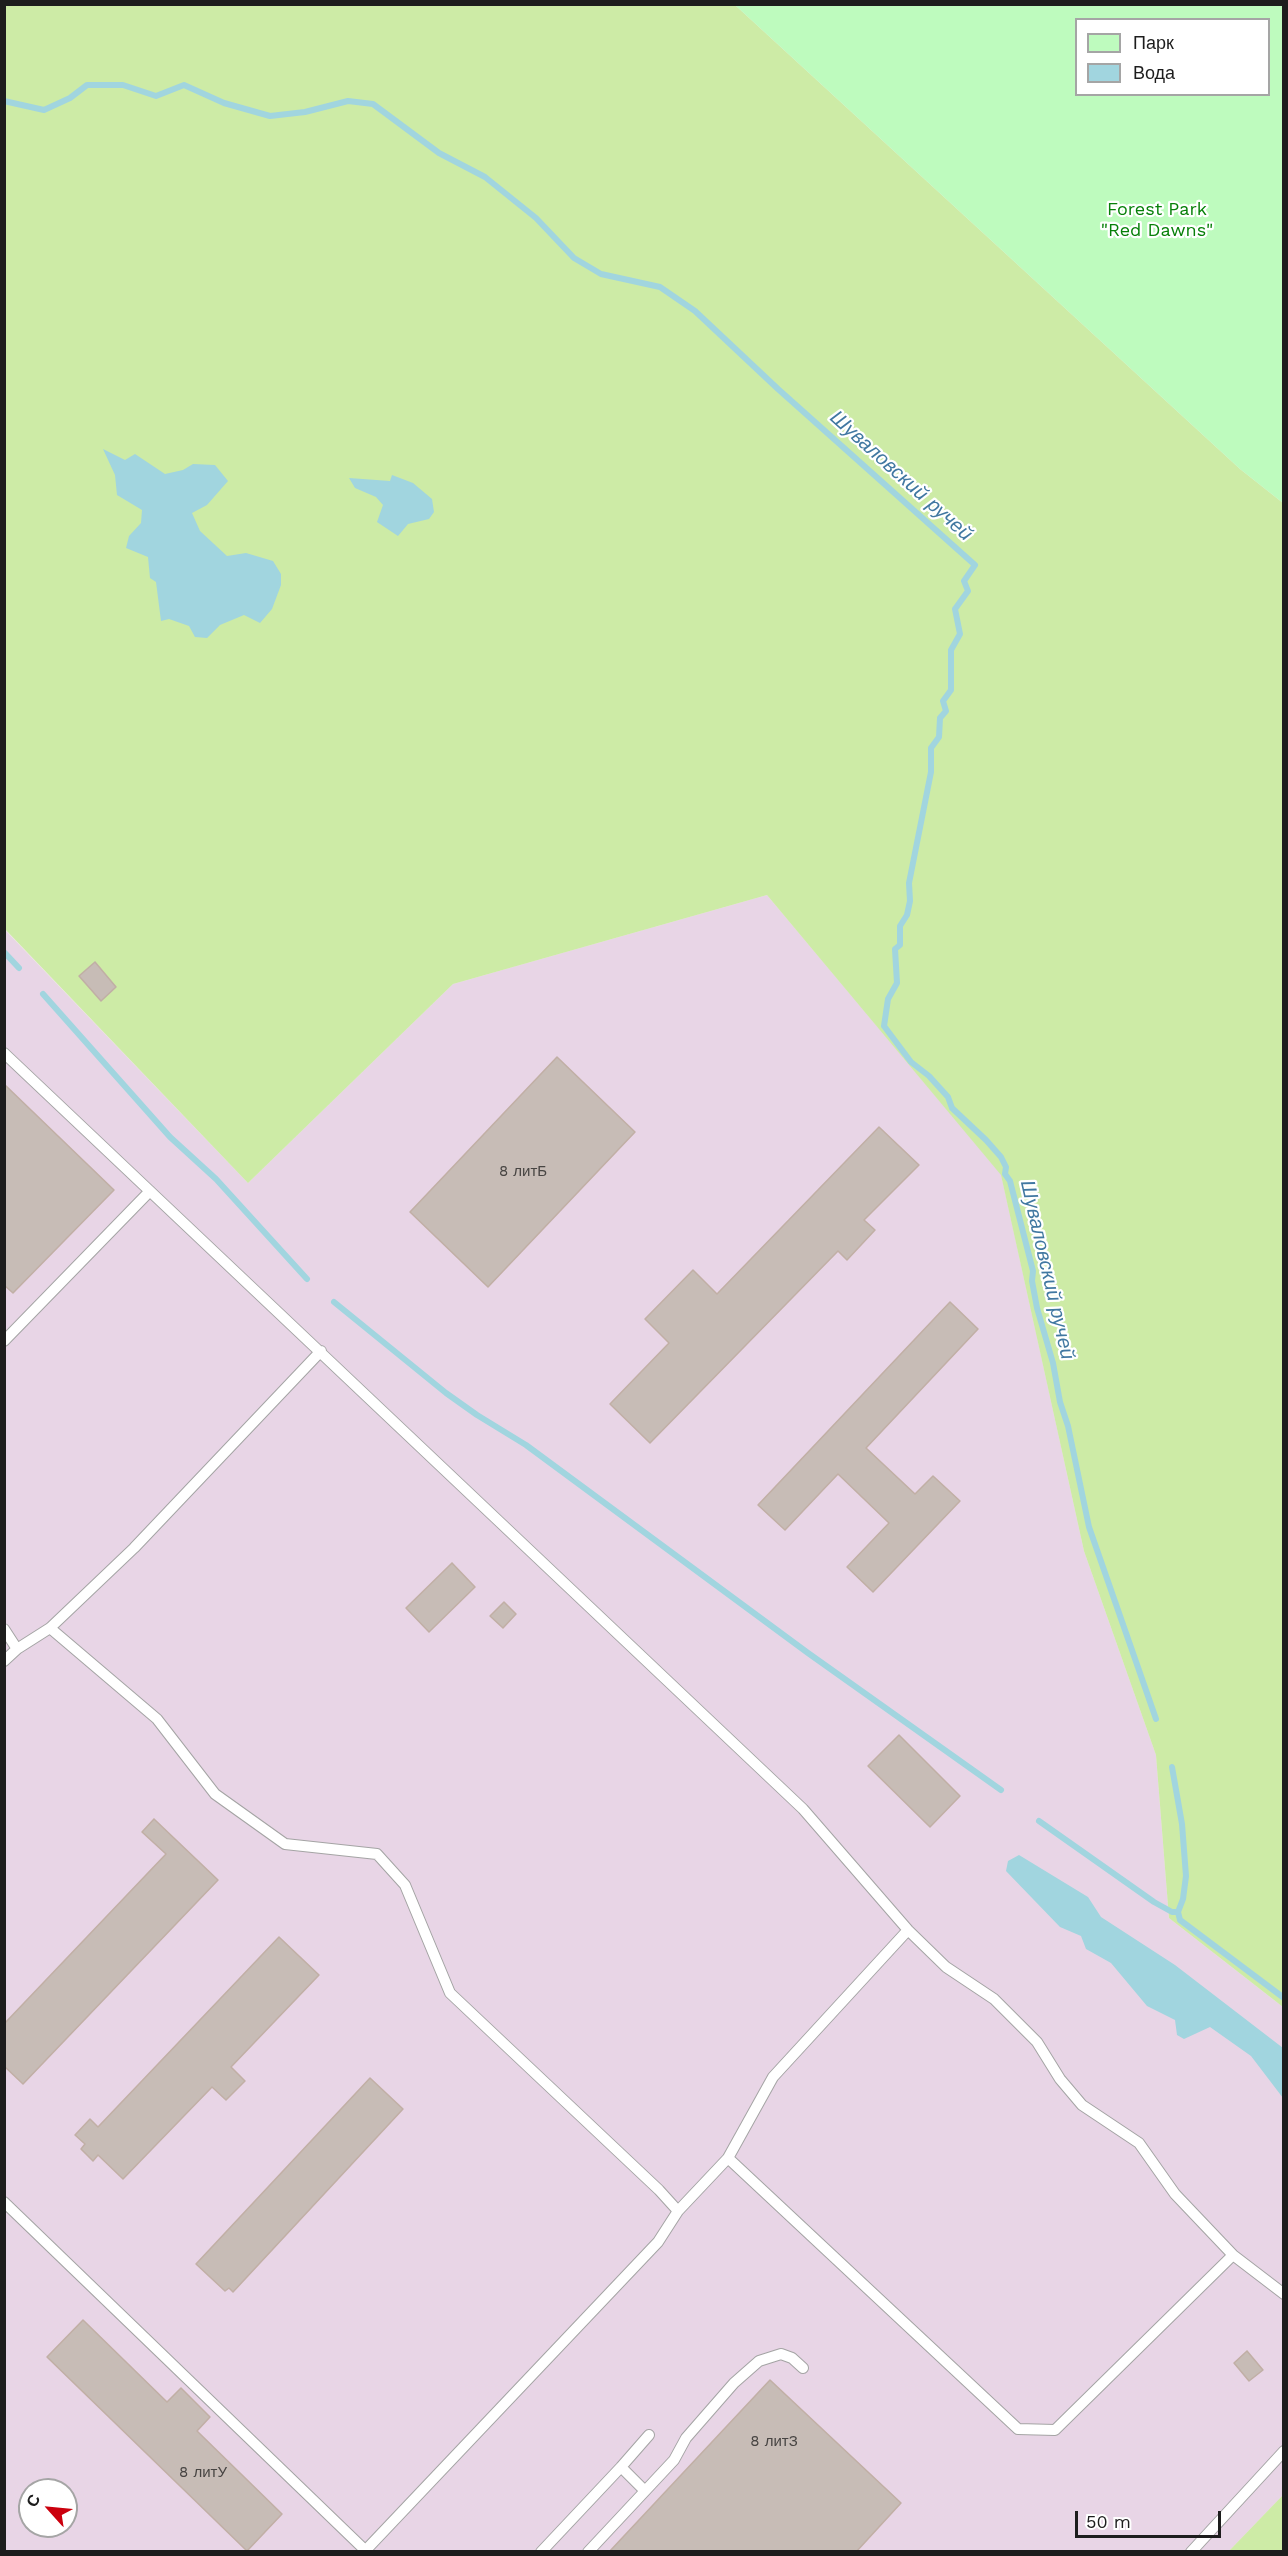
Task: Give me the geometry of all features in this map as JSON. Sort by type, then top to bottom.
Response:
[{"type":"lane","points":[[4,1053],[803,1809],[908,1930],[946,1967],[994,1999],[1037,2042],[1060,2079],[1082,2104],[1139,2143],[1175,2194],[1233,2255],[1284,2294]]},
{"type":"lane","points":[[4,1341],[150,1191]]},
{"type":"lane","points":[[4,1661],[16,1649],[50,1628],[134,1548],[321,1351]]},
{"type":"lane","points":[[50,1628],[157,1719],[215,1794],[285,1844],[377,1854],[405,1885],[450,1993],[659,2190],[678,2211]]},
{"type":"lane","points":[[4,1629],[16,1649]]},
{"type":"lane","points":[[4,2202],[365,2551],[658,2242],[678,2211],[728,2158],[773,2077],[908,1930]]},
{"type":"lane","points":[[728,2158],[1018,2429],[1054,2430],[1233,2255]]},
{"type":"lane","points":[[588,2552],[674,2460],[686,2438],[759,2361],[781,2354],[792,2358],[803,2368]]},
{"type":"lane","points":[[541,2552],[649,2435]]},
{"type":"lane","points":[[1191,2552],[1284,2451]]},
{"type":"lane","points":[[621,2467],[645,2491]]},
{"type":"shaded area","points":[[767,895],[1001,1174],[1084,1551],[1156,1755],[1169,1918],[1283,2007],[1283,2495],[1229,2551],[5,2551],[4,929],[248,1183],[453,984]]},
{"type":"green space","points":[[5,5],[735,5],[1240,469],[1283,503],[1283,2007],[1169,1918],[1156,1755],[1084,1551],[1001,1175],[767,895],[453,984],[248,1183],[5,929]]},
{"type":"green space","name":"Forest Park \"Red Dawns\"","points":[[735,5],[1283,5],[1283,503],[1240,469]]},
{"type":"green space","points":[[1283,2495],[1283,2551],[1229,2551]]},
{"type":"water","points":[[103,449],[125,460],[135,454],[165,474],[183,470],[193,464],[215,465],[228,481],[207,505],[192,513],[200,531],[227,556],[246,553],[273,561],[281,574],[281,585],[272,609],[260,623],[244,615],[220,625],[207,638],[195,637],[189,626],[169,619],[161,621],[156,582],[150,578],[148,557],[126,548],[129,536],[141,523],[142,510],[117,495],[115,475]]},
{"type":"water","points":[[392,475],[413,483],[432,499],[434,512],[429,519],[408,524],[398,536],[377,522],[383,505],[376,497],[355,488],[349,478],[390,481]]},
{"type":"water","points":[[1019,1855],[1088,1897],[1101,1917],[1175,1965],[1283,2048],[1283,2098],[1251,2056],[1210,2027],[1184,2039],[1177,2035],[1175,2020],[1147,2006],[1111,1963],[1086,1949],[1081,1936],[1060,1927],[1006,1871],[1008,1861]]},
{"type":"building","points":[[95,962],[116,987],[101,1001],[79,976]]},
{"type":"building","points":[[557,1057],[635,1132],[488,1287],[410,1212]]},
{"type":"building","points":[[4,1084],[114,1190],[13,1293],[4,1285]]},
{"type":"building","points":[[879,1127],[919,1165],[864,1220],[875,1230],[847,1260],[838,1251],[650,1443],[610,1404],[669,1343],[645,1319],[693,1270],[717,1294]]},
{"type":"building","points":[[950,1302],[978,1329],[866,1448],[915,1494],[933,1476],[960,1501],[873,1592],[847,1567],[889,1523],[838,1474],[785,1530],[758,1505]]},
{"type":"building","points":[[452,1563],[475,1587],[429,1632],[406,1608]]},
{"type":"building","points":[[504,1602],[516,1614],[503,1628],[490,1616]]},
{"type":"building","points":[[899,1735],[960,1796],[930,1827],[868,1766]]},
{"type":"building","points":[[154,1819],[218,1880],[23,2084],[4,2066],[4,2024],[166,1854],[142,1832]]},
{"type":"building","points":[[279,1937],[319,1975],[231,2067],[245,2081],[226,2100],[212,2087],[123,2179],[98,2155],[93,2161],[81,2149],[85,2144],[75,2135],[90,2119],[98,2127]]},
{"type":"building","points":[[370,2078],[403,2109],[233,2292],[229,2288],[225,2291],[196,2264]]},
{"type":"building","points":[[83,2320],[167,2402],[181,2388],[210,2417],[197,2431],[282,2514],[247,2551],[47,2357]]},
{"type":"building","points":[[1247,2351],[1263,2370],[1249,2381],[1234,2363]]},
{"type":"building","points":[[770,2380],[901,2503],[856,2552],[609,2552]]},
{"type":"waterway","name":"Шуваловский ручей","points":[[4,101],[44,110],[70,98],[87,85],[123,85],[156,96],[184,85],[224,103],[270,116],[305,112],[348,101],[373,104],[439,153],[485,177],[536,218],[574,258],[601,274],[660,287],[695,311],[778,389],[975,565],[964,581],[968,591],[955,609],[960,634],[951,650],[951,690],[943,701],[946,711],[940,718],[939,737],[931,748],[931,772],[909,883],[910,901],[907,915],[900,926],[900,945],[895,949],[897,983],[888,999],[884,1026],[911,1062],[929,1076],[948,1097],[952,1108],[986,1140],[1001,1157],[1006,1167],[1005,1174],[1010,1181],[1033,1271],[1032,1281],[1037,1308],[1068,1426],[1089,1527],[1156,1719]]},
{"type":"waterway","points":[[4,952],[19,968]]},
{"type":"waterway","points":[[43,994],[170,1137],[216,1179],[307,1279]]},
{"type":"waterway","points":[[334,1302],[446,1393],[526,1445],[808,1653],[1001,1790]]},
{"type":"waterway","points":[[1172,1767],[1182,1824],[1186,1876],[1183,1899],[1178,1912],[1180,1920],[1284,1998]]},
{"type":"waterway","points":[[1039,1821],[1154,1902],[1172,1912],[1178,1912]]}]
